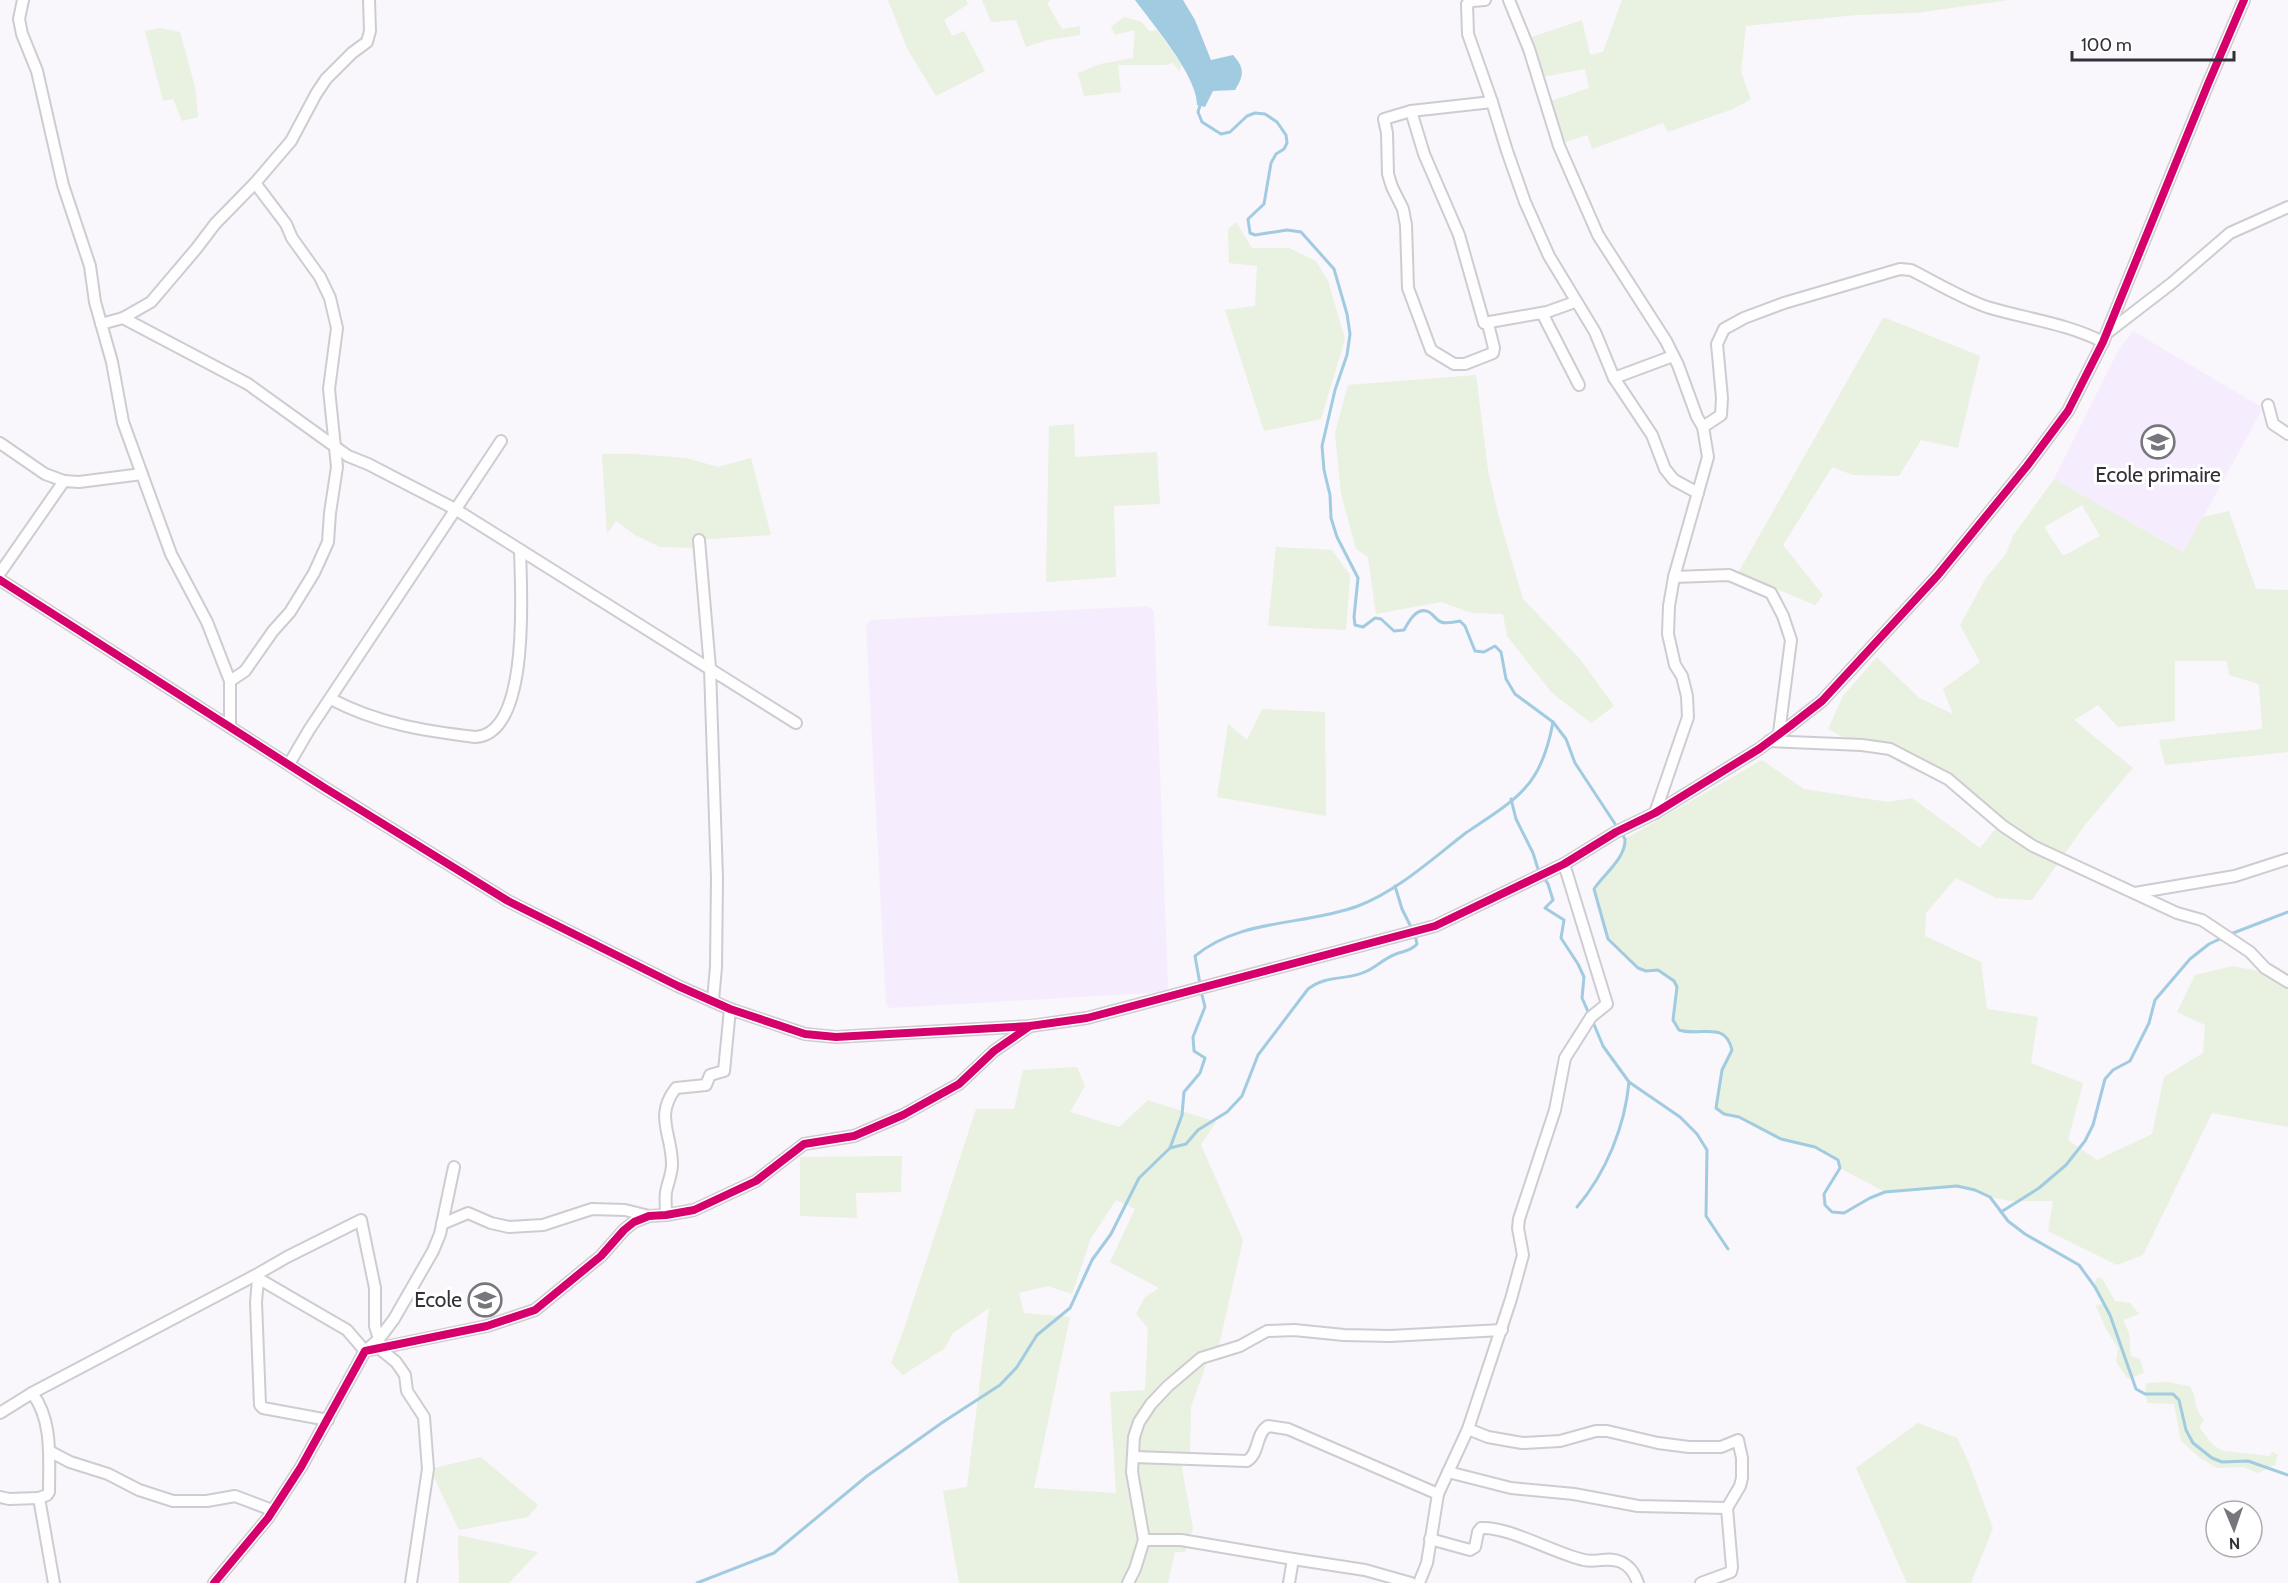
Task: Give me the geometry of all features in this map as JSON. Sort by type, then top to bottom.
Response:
[{"type":"street","points":[[23,0],[19,19],[22,34],[37,71],[63,185],[90,266],[91,283],[112,362],[123,422],[171,554],[207,621],[230,681],[230,726]]},
{"type":"street","points":[[101,324],[123,318],[151,302],[214,224],[255,183],[291,141],[326,79],[352,53],[367,42],[370,31],[369,0]]},
{"type":"street","points":[[1485,0],[1472,1],[1467,4],[1468,34],[1525,201],[1548,256],[1595,332],[1614,378],[1652,435],[1665,470],[1674,480],[1698,493]]},
{"type":"street","points":[[1509,0],[1529,49],[1559,146],[1598,235],[1654,321],[1673,356],[1703,427],[1708,457],[1674,577],[1668,634],[1676,665],[1683,676],[1688,717],[1655,813]]},
{"type":"street","points":[[0,580],[334,794],[508,901],[678,986],[730,1009],[805,1034],[836,1037],[1030,1026],[1087,1018],[1200,989],[1435,926],[1564,864],[1616,832],[1655,813],[1769,741],[1822,701],[1938,575],[2027,466],[2068,411],[2105,337],[2244,0]]},
{"type":"street","points":[[1488,324],[1494,348],[1493,353],[1466,364],[1454,364],[1431,350],[1408,288],[1407,225],[1403,209],[1388,174],[1387,133],[1384,119],[1411,111],[1492,102]]},
{"type":"street","points":[[1411,111],[1424,154],[1459,235],[1482,321],[1488,324],[1542,313],[1575,302]]},
{"type":"street","points":[[230,681],[245,671],[273,631],[290,612],[314,573],[328,542],[337,467],[337,448],[329,388],[337,327],[330,298],[320,277],[292,238],[286,224],[255,183]]},
{"type":"street","points":[[2105,337],[2230,233],[2288,207]]},
{"type":"street","points":[[1703,427],[1721,415],[1718,344],[1724,329],[1744,318],[1784,303],[1900,269],[1911,270],[1985,306],[2105,337]]},
{"type":"street","points":[[1542,313],[1579,385]]},
{"type":"street","points":[[123,318],[248,384],[348,456],[455,509],[796,723]]},
{"type":"street","points":[[1614,378],[1673,356]]},
{"type":"street","points":[[2268,405],[2273,424],[2288,434]]},
{"type":"street","points":[[289,764],[501,441]]},
{"type":"street","points":[[0,443],[45,474],[64,481],[79,482],[142,474]]},
{"type":"street","points":[[0,573],[64,481]]},
{"type":"street","points":[[699,540],[710,668],[717,878],[716,967],[713,1000]]},
{"type":"street","points":[[331,699],[353,711],[392,724],[475,737],[482,737],[494,731],[509,705],[519,659],[522,618],[520,550]]},
{"type":"street","points":[[1674,577],[1729,575],[1771,593],[1783,616],[1791,640],[1779,733]]},
{"type":"street","points":[[1769,741],[1862,745],[1890,749],[1948,779],[2003,826],[2033,846],[2177,913],[2202,920],[2250,952],[2265,968],[2288,982]]},
{"type":"street","points":[[2135,893],[2235,876],[2288,859]]},
{"type":"street","points":[[1419,1583],[1427,1563],[1438,1494],[1468,1429],[1502,1330],[1523,1255],[1518,1228],[1522,1209],[1555,1110],[1565,1058],[1591,1017],[1607,1004],[1564,864]]},
{"type":"street","points":[[666,1215],[666,1195],[672,1168],[670,1142],[664,1118],[669,1097],[676,1088],[703,1086],[708,1082],[710,1075],[724,1071],[730,1009]]},
{"type":"street","points":[[442,1224],[468,1213],[491,1223],[509,1227],[543,1225],[592,1209],[625,1210],[649,1216],[694,1210],[756,1181],[804,1144],[854,1136],[903,1115],[959,1084],[994,1051],[1030,1026]]},
{"type":"street","points":[[380,1344],[433,1251],[442,1224],[454,1167]]},
{"type":"street","points":[[214,1583],[268,1518],[302,1467],[365,1351],[380,1344],[487,1326],[535,1310],[601,1256],[624,1230],[649,1216]]},
{"type":"street","points":[[0,1413],[32,1393],[256,1278],[287,1257],[361,1220],[375,1288],[375,1326],[380,1344],[405,1375],[407,1391],[424,1417],[428,1469],[411,1583]]},
{"type":"street","points":[[256,1278],[347,1330],[365,1351]]},
{"type":"street","points":[[256,1278],[260,1405],[262,1408],[328,1420]]},
{"type":"street","points":[[1128,1583],[1144,1540],[1132,1472],[1134,1437],[1139,1422],[1151,1404],[1168,1386],[1201,1359],[1240,1346],[1268,1331],[1294,1330],[1344,1335],[1390,1336],[1502,1330]]},
{"type":"street","points":[[0,1497],[39,1498],[49,1492],[49,1451],[45,1416],[32,1393]]},
{"type":"street","points":[[1134,1457],[1246,1461],[1254,1454],[1263,1429],[1268,1426],[1288,1429],[1438,1494]]},
{"type":"street","points":[[1468,1429],[1488,1437],[1522,1443],[1560,1441],[1596,1431],[1607,1431],[1658,1443],[1689,1446],[1721,1447],[1738,1440],[1741,1449],[1742,1478],[1727,1508],[1733,1562],[1731,1572],[1701,1583]]},
{"type":"street","points":[[49,1451],[70,1462],[108,1474],[139,1490],[173,1501],[207,1501],[235,1496],[272,1510]]},
{"type":"street","points":[[1448,1472],[1511,1488],[1574,1494],[1638,1506],[1727,1508]]},
{"type":"street","points":[[39,1498],[54,1583]]},
{"type":"street","points":[[1430,1539],[1470,1550],[1475,1546],[1481,1528],[1490,1529],[1536,1542],[1583,1560],[1615,1560],[1633,1571],[1638,1583]]},
{"type":"street","points":[[1144,1540],[1181,1540],[1365,1570],[1411,1583]]},
{"type":"street","points":[[1289,1583],[1293,1559]]},
{"type":"shaded area","name":"Ecole primaire","points":[[2133,331],[2263,408],[2184,552],[2054,479],[2117,353]]},
{"type":"shaded area","points":[[1148,606],[1154,611],[1168,987],[1165,992],[890,1008],[886,1004],[866,625],[871,620]]},
{"type":"green space","points":[[888,0],[966,0],[968,4],[944,20],[952,36],[964,31],[985,71],[936,96],[908,50]]},
{"type":"green space","points":[[982,0],[1051,0],[1047,3],[1062,29],[1080,26],[1080,35],[1047,40],[1026,47],[1016,20],[991,22]]},
{"type":"green space","points":[[1622,0],[2009,0],[1915,13],[1856,15],[1746,26],[1741,72],[1751,99],[1733,109],[1668,132],[1663,123],[1592,149],[1587,135],[1556,145],[1542,104],[1589,88],[1585,69],[1537,78],[1532,37],[1582,20],[1590,55],[1603,52]]},
{"type":"green space","points":[[1124,17],[1142,22],[1149,31],[1157,30],[1182,65],[1179,71],[1173,63],[1118,65],[1121,92],[1084,96],[1078,73],[1100,64],[1133,58],[1135,30],[1115,35],[1111,27]]},
{"type":"green space","points":[[160,28],[180,32],[195,87],[198,117],[182,121],[173,99],[163,101],[145,31]]},
{"type":"green space","points":[[1236,222],[1252,248],[1289,248],[1316,261],[1328,281],[1345,339],[1321,419],[1264,431],[1225,310],[1255,306],[1257,266],[1229,263],[1228,229]]},
{"type":"green space","points":[[1883,318],[1980,356],[1958,448],[1921,440],[1899,476],[1853,475],[1832,467],[1783,545],[1823,595],[1815,605],[1738,573]]},
{"type":"green space","points":[[1476,375],[1488,470],[1498,514],[1523,599],[1580,659],[1614,706],[1591,723],[1552,693],[1507,636],[1503,614],[1472,613],[1441,602],[1376,614],[1368,557],[1356,549],[1341,493],[1335,433],[1348,385]]},
{"type":"green space","points":[[1074,424],[1075,457],[1157,452],[1160,504],[1114,506],[1116,577],[1046,582],[1049,426]]},
{"type":"green space","points":[[602,454],[686,458],[718,467],[751,458],[771,535],[708,539],[697,535],[698,548],[660,547],[635,535],[616,521],[607,534]]},
{"type":"green space","points":[[2054,479],[2183,552],[2203,517],[2229,511],[2256,589],[2288,590],[2288,752],[2165,765],[2159,740],[2262,729],[2259,684],[2229,675],[2227,661],[2175,661],[2175,721],[2118,727],[2098,705],[2074,720],[2133,768],[2084,826],[2032,900],[1996,898],[1956,878],[1926,913],[1925,936],[1981,962],[1987,1009],[2038,1017],[2031,1063],[2083,1083],[2068,1140],[2097,1160],[2152,1134],[2164,1077],[2203,1053],[2205,1025],[2177,1012],[2195,975],[2233,966],[2288,977],[2288,1127],[2212,1113],[2143,1255],[2117,1265],[2048,1231],[2053,1201],[2010,1201],[1957,1186],[1885,1192],[1840,1168],[1837,1160],[1815,1147],[1781,1139],[1739,1117],[1724,1114],[1716,1108],[1722,1070],[1732,1050],[1728,1040],[1723,1034],[1717,1032],[1687,1033],[1675,1026],[1673,1014],[1677,987],[1675,982],[1665,974],[1646,971],[1636,966],[1610,942],[1604,929],[1594,889],[1622,853],[1625,839],[1762,760],[1804,789],[1888,802],[1912,798],[1980,848],[2002,821],[1944,780],[1915,771],[1884,754],[1861,747],[1828,729],[1843,696],[1877,657],[1919,698],[1953,714],[1943,689],[1980,662],[1960,625],[1986,578],[2006,554],[2013,536]],"holes":[[[2082,505],[2100,536],[2063,556],[2044,527]]]},
{"type":"green space","points":[[1276,547],[1332,550],[1350,575],[1346,630],[1268,626]]},
{"type":"green space","points":[[1262,709],[1325,712],[1326,816],[1217,797],[1228,724],[1247,740]]},
{"type":"green space","points":[[1077,1067],[1085,1086],[1070,1112],[1119,1127],[1148,1100],[1216,1122],[1201,1145],[1243,1240],[1217,1354],[1209,1356],[1191,1407],[1190,1456],[1181,1463],[1193,1528],[1185,1552],[1175,1552],[1168,1583],[959,1583],[943,1491],[967,1487],[989,1308],[952,1334],[945,1348],[903,1375],[891,1363],[976,1109],[1014,1109],[1023,1070]],"holes":[[[1116,1200],[1135,1209],[1110,1262],[1159,1288],[1145,1297],[1136,1314],[1148,1328],[1145,1390],[1110,1392],[1116,1493],[1034,1488],[1070,1317],[1024,1313],[1019,1293],[1048,1286],[1072,1294],[1091,1238]]]},
{"type":"green space","points":[[902,1156],[901,1192],[856,1193],[857,1218],[800,1216],[800,1157]]},
{"type":"green space","points":[[2096,1278],[2102,1278],[2115,1301],[2130,1303],[2139,1314],[2123,1320],[2129,1333],[2131,1356],[2140,1359],[2144,1373],[2128,1379],[2116,1362],[2118,1348],[2106,1329],[2096,1306],[2104,1303],[2095,1287]]},
{"type":"green space","points":[[2167,1382],[2189,1386],[2204,1420],[2199,1427],[2213,1445],[2223,1451],[2269,1456],[2272,1452],[2278,1455],[2275,1465],[2258,1473],[2243,1467],[2217,1468],[2199,1457],[2181,1441],[2174,1404],[2148,1403],[2145,1394],[2146,1383]]},
{"type":"green space","points":[[1918,1423],[1957,1438],[1993,1528],[1971,1583],[1907,1583],[1856,1468]]},
{"type":"green space","points":[[481,1457],[538,1505],[528,1517],[459,1530],[430,1469]]},
{"type":"green space","points":[[458,1535],[538,1552],[509,1583],[459,1583]]},
{"type":"water","points":[[1135,0],[1183,0],[1195,20],[1211,60],[1233,55],[1240,64],[1242,72],[1235,90],[1213,91],[1205,107],[1197,105],[1190,80],[1182,66]]},
{"type":"waterway","points":[[1201,102],[1198,112],[1202,122],[1221,134],[1230,132],[1247,116],[1255,113],[1265,114],[1277,122],[1286,135],[1287,143],[1271,163],[1264,204],[1248,219],[1250,233],[1255,235],[1287,230],[1301,232],[1334,269],[1347,314],[1350,334],[1347,355],[1335,390],[1322,446],[1324,470],[1330,495],[1331,518],[1337,537],[1358,578],[1355,625],[1363,627],[1375,618],[1381,619],[1394,631],[1404,630],[1414,615],[1425,611],[1441,622],[1460,621],[1465,626],[1475,651],[1484,652],[1495,646],[1501,652],[1506,679],[1515,694],[1553,722],[1566,739],[1575,763],[1625,839],[1622,853],[1594,889],[1608,939],[1638,968],[1646,971],[1658,970],[1674,981],[1677,987],[1673,1020],[1679,1030],[1718,1032],[1729,1041],[1732,1050],[1722,1070],[1716,1108],[1724,1114],[1739,1117],[1781,1139],[1815,1147],[1838,1160],[1840,1168],[1824,1194],[1825,1205],[1832,1212],[1844,1213],[1885,1192],[1957,1186],[1975,1190],[1990,1197],[2008,1221],[2025,1234],[2079,1265],[2095,1287],[2110,1315],[2136,1389],[2145,1394],[2173,1394],[2179,1400],[2186,1430],[2193,1443],[2212,1458],[2222,1462],[2248,1461],[2288,1475]]},
{"type":"waterway","points":[[1200,984],[1195,956],[1213,944],[1253,929],[1358,906],[1388,891],[1415,873],[1467,832],[1505,806],[1525,788],[1536,774],[1544,757],[1553,722]]},
{"type":"waterway","points":[[1511,799],[1516,819],[1533,853],[1538,869],[1548,884],[1553,900],[1545,908],[1564,920],[1561,938],[1584,977],[1582,998],[1590,1016]]},
{"type":"waterway","points":[[1395,886],[1402,909],[1412,929]]},
{"type":"waterway","points":[[2228,935],[2288,912]]},
{"type":"waterway","points":[[1170,1148],[1186,1144],[1198,1130],[1227,1112],[1242,1096],[1258,1055],[1308,989],[1323,981],[1352,976],[1371,969],[1415,946],[1417,944],[1415,935]]},
{"type":"waterway","points":[[2001,1212],[2039,1188],[2066,1165],[2085,1141],[2093,1125],[2105,1079],[2113,1070],[2130,1061],[2149,1023],[2155,1000],[2190,959],[2209,944],[2222,938]]},
{"type":"waterway","points":[[697,1583],[774,1553],[867,1476],[1000,1385],[1017,1367],[1037,1335],[1070,1308],[1092,1260],[1111,1234],[1139,1178],[1170,1148],[1182,1115],[1184,1092],[1200,1073],[1205,1058],[1194,1051],[1193,1037],[1205,1007],[1201,991]]},
{"type":"waterway","points":[[1577,1207],[1597,1179],[1612,1148],[1623,1115],[1629,1082],[1603,1046],[1593,1022]]},
{"type":"waterway","points":[[1629,1082],[1680,1117],[1697,1134],[1707,1150],[1706,1216],[1728,1249]]},
{"type":"cycle path","points":[[0,580],[325,788],[508,901],[678,986],[730,1009],[805,1034],[836,1037],[1030,1026],[1087,1018],[1435,926],[1564,864],[1616,832],[1655,813],[1759,749],[1822,701],[1938,575],[2027,466],[2068,411],[2103,342],[2244,0]]},
{"type":"cycle path","points":[[214,1583],[268,1518],[301,1467],[365,1351],[487,1326],[535,1310],[601,1256],[634,1222],[649,1216],[694,1210],[756,1181],[804,1144],[854,1136],[903,1115],[959,1084],[994,1051],[1030,1026]]},
{"type":"place","name":"Ecole primaire","points":[[2158,442]]},
{"type":"place","name":"Ecole","points":[[485,1300]]}]
